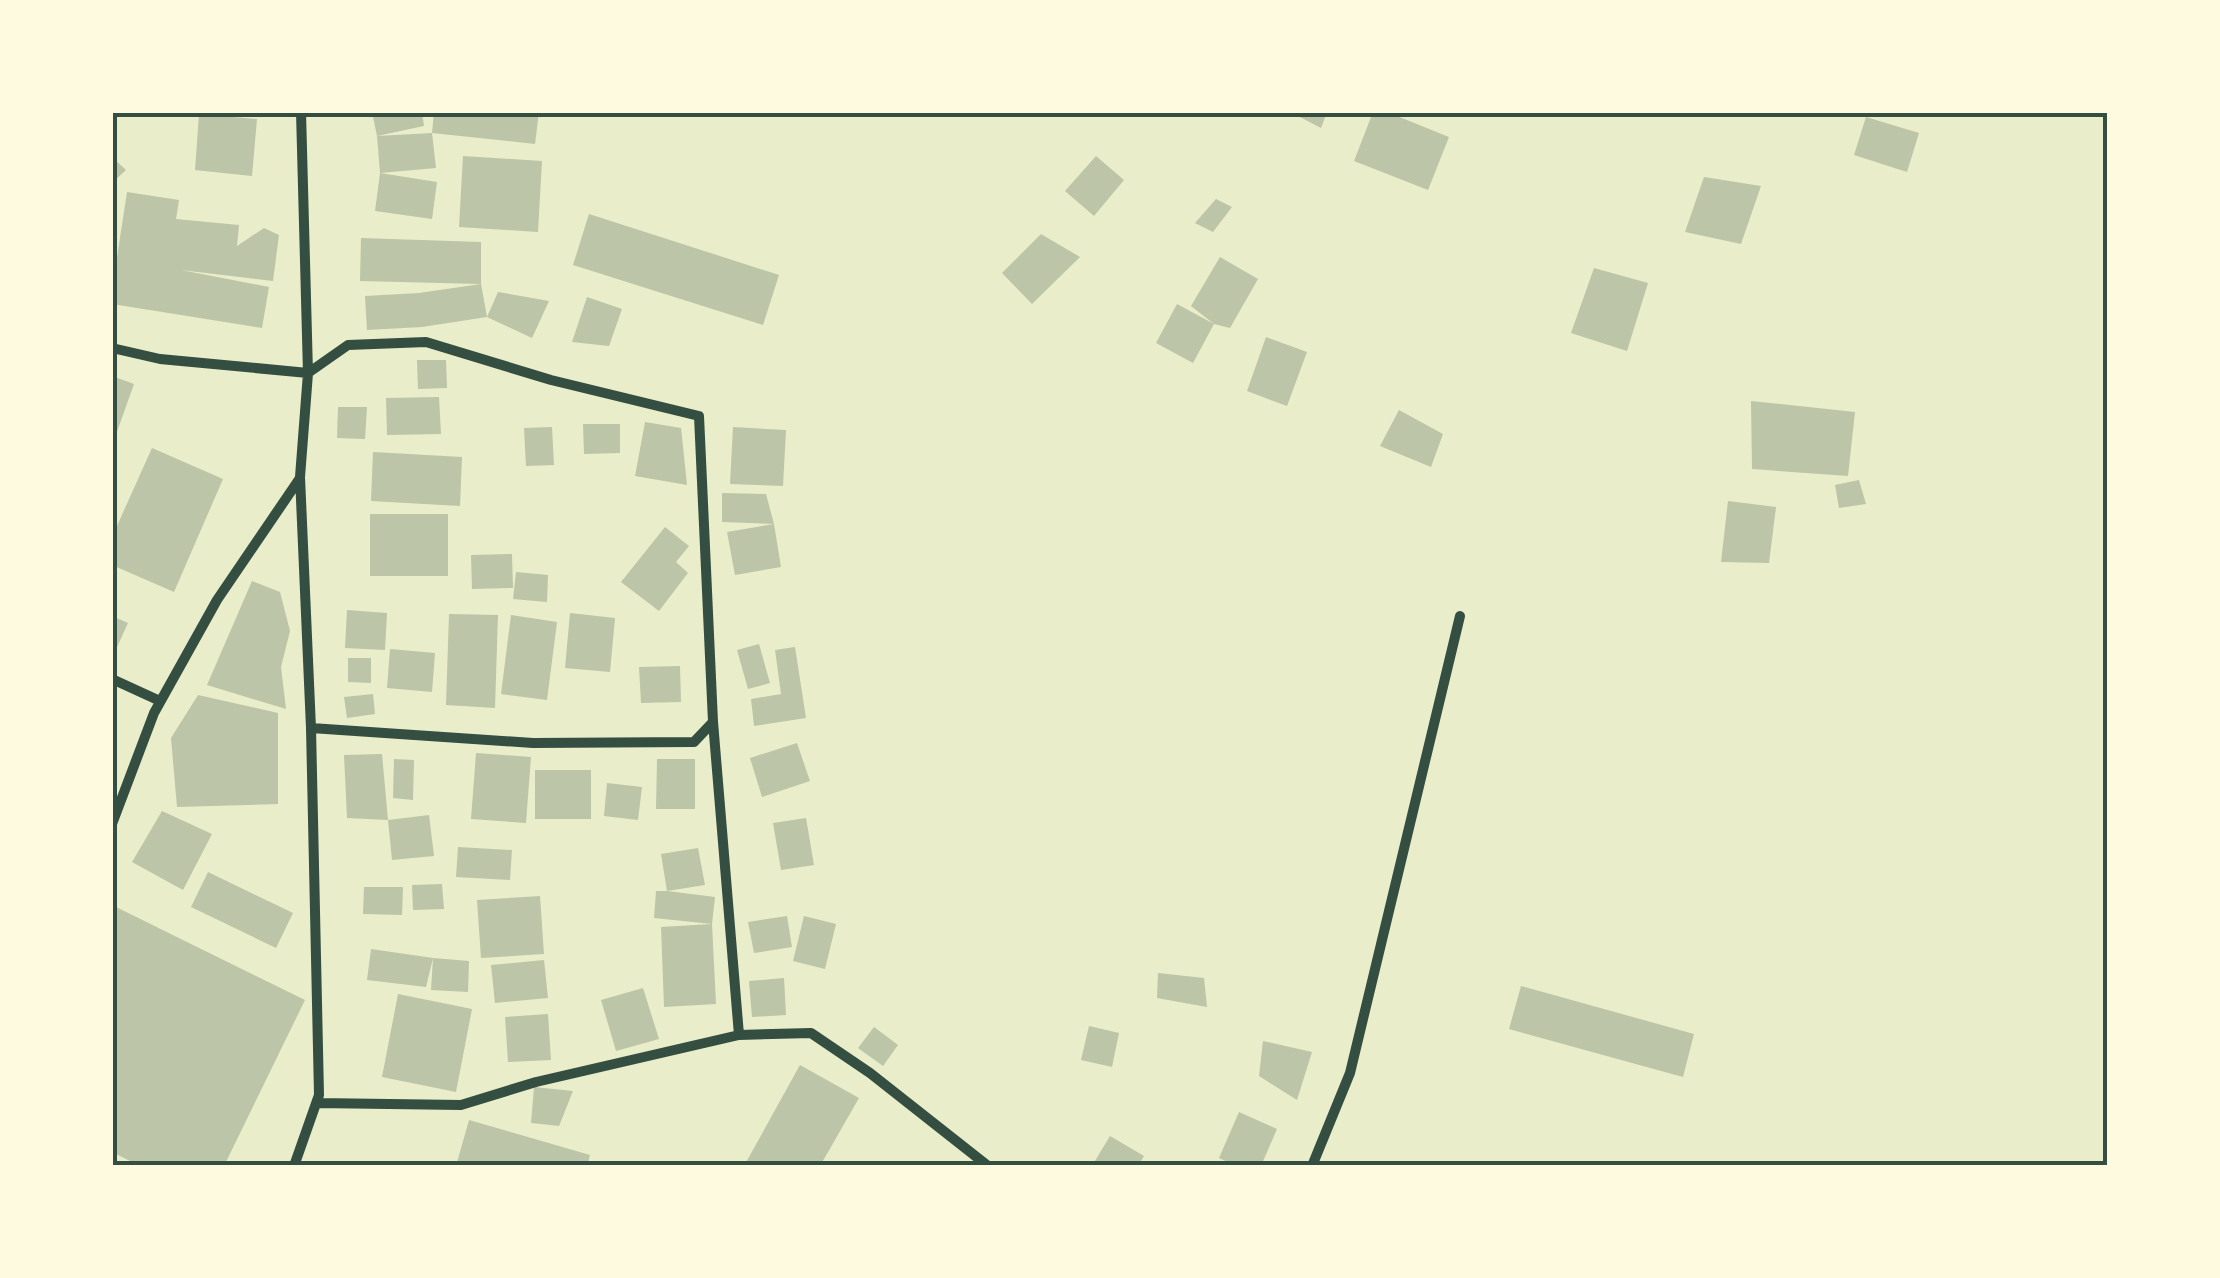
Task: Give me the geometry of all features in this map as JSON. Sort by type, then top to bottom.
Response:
[{"type":"street","points":[[294,1166],[319,1096],[311,728],[300,477],[308,373],[301,112]]},
{"type":"street","points":[[112,348],[160,359],[308,373],[348,346],[426,342],[550,380],[700,416],[713,722],[740,1035]]},
{"type":"street","points":[[112,824],[160,701],[216,600],[300,477]]},
{"type":"street","points":[[1312,1166],[1350,1073],[1460,616]]},
{"type":"street","points":[[112,679],[160,701]]},
{"type":"street","points":[[311,728],[533,743],[629,743],[694,742],[713,722]]},
{"type":"street","points":[[316,1103],[461,1105],[536,1082],[740,1035],[811,1033],[870,1073],[988,1166]]},
{"type":"building","points":[[372,112],[422,112],[424,126],[377,136]]},
{"type":"building","points":[[434,112],[539,112],[535,144],[432,133]]},
{"type":"building","points":[[1327,112],[1321,128],[1296,115]]},
{"type":"building","points":[[1373,112],[1387,112],[1449,137],[1428,190],[1354,161]]},
{"type":"building","points":[[199,114],[257,119],[252,176],[195,170]]},
{"type":"building","points":[[1866,117],[1919,133],[1907,172],[1854,155]]},
{"type":"building","points":[[432,133],[436,168],[380,173],[377,136]]},
{"type":"building","points":[[463,156],[542,161],[538,232],[459,227]]},
{"type":"building","points":[[1096,156],[1124,180],[1094,216],[1065,191]]},
{"type":"building","points":[[112,157],[126,170],[112,183]]},
{"type":"building","points":[[380,173],[437,182],[432,219],[375,211]]},
{"type":"building","points":[[1704,177],[1761,186],[1741,244],[1685,232]]},
{"type":"building","points":[[127,192],[179,200],[176,219],[239,225],[237,246],[264,228],[279,235],[273,281],[181,270],[269,287],[262,328],[112,304],[112,264],[116,264]]},
{"type":"building","points":[[1216,199],[1232,207],[1213,232],[1195,223]]},
{"type":"building","points":[[589,214],[779,275],[763,325],[573,265]]},
{"type":"building","points":[[1041,234],[1080,257],[1032,304],[1002,273]]},
{"type":"building","points":[[361,238],[481,242],[481,284],[360,281]]},
{"type":"building","points":[[1220,257],[1258,279],[1230,328],[1214,324],[1191,306]]},
{"type":"building","points":[[1594,268],[1648,283],[1627,351],[1571,333]]},
{"type":"building","points":[[481,284],[487,317],[367,330],[365,296]]},
{"type":"building","points":[[498,292],[549,301],[532,338],[487,317]]},
{"type":"building","points":[[587,297],[622,309],[609,346],[572,342]]},
{"type":"building","points":[[1177,304],[1214,324],[1193,363],[1156,343]]},
{"type":"building","points":[[1266,337],[1307,352],[1287,406],[1247,391]]},
{"type":"building","points":[[417,360],[446,360],[447,388],[418,389]]},
{"type":"building","points":[[112,376],[134,384],[113,443],[112,443]]},
{"type":"building","points":[[439,397],[441,434],[387,435],[386,398]]},
{"type":"building","points":[[1751,401],[1855,412],[1848,476],[1752,469]]},
{"type":"building","points":[[338,407],[367,407],[365,439],[337,438]]},
{"type":"building","points":[[1399,410],[1443,434],[1431,467],[1380,446]]},
{"type":"building","points":[[645,422],[681,428],[687,485],[635,476]]},
{"type":"building","points":[[583,424],[620,424],[620,453],[584,454]]},
{"type":"building","points":[[552,427],[554,465],[526,466],[524,428]]},
{"type":"building","points":[[733,427],[786,430],[783,486],[730,484]]},
{"type":"building","points":[[152,448],[223,479],[174,592],[112,565],[112,537]]},
{"type":"building","points":[[373,452],[462,457],[460,506],[371,501]]},
{"type":"building","points":[[1859,480],[1866,504],[1839,508],[1835,485]]},
{"type":"building","points":[[722,493],[766,494],[774,524],[722,522]]},
{"type":"building","points":[[1728,501],[1776,507],[1769,563],[1721,562]]},
{"type":"building","points":[[370,514],[448,514],[448,576],[370,576]]},
{"type":"building","points":[[774,524],[781,567],[735,575],[727,532]]},
{"type":"building","points":[[665,527],[689,546],[676,562],[688,573],[659,611],[621,582]]},
{"type":"building","points":[[512,554],[513,588],[472,589],[471,555]]},
{"type":"building","points":[[516,572],[548,575],[547,602],[513,599]]},
{"type":"building","points":[[252,581],[280,592],[290,631],[281,667],[286,709],[207,685]]},
{"type":"building","points":[[347,610],[387,613],[385,650],[345,648]]},
{"type":"building","points":[[570,613],[615,618],[610,672],[565,668]]},
{"type":"building","points":[[449,614],[498,615],[495,708],[446,705]]},
{"type":"building","points":[[511,615],[557,622],[547,700],[501,694]]},
{"type":"building","points":[[112,616],[128,623],[112,658]]},
{"type":"building","points":[[759,644],[770,683],[748,689],[737,650]]},
{"type":"building","points":[[795,647],[806,718],[754,726],[751,699],[781,694],[775,650]]},
{"type":"building","points":[[390,649],[435,653],[432,692],[387,688]]},
{"type":"building","points":[[348,658],[371,658],[371,683],[348,682]]},
{"type":"building","points":[[680,666],[681,702],[641,703],[639,667]]},
{"type":"building","points":[[373,694],[375,714],[347,718],[344,697]]},
{"type":"building","points":[[198,695],[278,713],[278,804],[177,807],[171,738]]},
{"type":"building","points":[[797,743],[810,781],[762,797],[750,758]]},
{"type":"building","points":[[476,753],[531,757],[526,823],[471,819]]},
{"type":"building","points":[[382,754],[388,820],[347,818],[344,755]]},
{"type":"building","points":[[394,759],[414,760],[413,800],[393,798]]},
{"type":"building","points":[[657,759],[695,759],[695,809],[656,809]]},
{"type":"building","points":[[535,770],[591,770],[591,819],[535,819]]},
{"type":"building","points":[[607,783],[642,787],[638,820],[604,816]]},
{"type":"building","points":[[162,811],[212,834],[183,890],[132,862]]},
{"type":"building","points":[[429,815],[434,856],[392,860],[388,820]]},
{"type":"building","points":[[806,818],[814,865],[781,870],[773,823]]},
{"type":"building","points":[[458,847],[512,850],[510,880],[456,877]]},
{"type":"building","points":[[698,848],[705,885],[667,891],[661,854]]},
{"type":"building","points":[[208,872],[293,913],[276,948],[191,907]]},
{"type":"building","points":[[442,884],[444,909],[413,910],[412,885]]},
{"type":"building","points":[[364,887],[403,887],[402,915],[363,914]]},
{"type":"building","points":[[656,891],[715,897],[712,924],[654,918]]},
{"type":"building","points":[[540,896],[544,954],[481,958],[477,900]]},
{"type":"building","points":[[112,905],[305,1000],[224,1166],[140,1166],[112,1152]]},
{"type":"building","points":[[787,916],[792,947],[754,953],[748,922]]},
{"type":"building","points":[[804,916],[836,924],[825,969],[793,961]]},
{"type":"building","points":[[712,924],[716,1004],[664,1007],[661,927]]},
{"type":"building","points":[[371,949],[433,958],[426,987],[367,980]]},
{"type":"building","points":[[433,958],[469,961],[468,992],[431,990]]},
{"type":"building","points":[[544,960],[548,998],[495,1003],[491,965]]},
{"type":"building","points":[[1158,973],[1204,978],[1207,1007],[1157,998]]},
{"type":"building","points":[[784,978],[786,1015],[752,1017],[749,981]]},
{"type":"building","points":[[1521,986],[1694,1034],[1683,1077],[1509,1029]]},
{"type":"building","points":[[643,988],[659,1039],[616,1051],[601,1000]]},
{"type":"building","points":[[398,994],[472,1009],[456,1092],[382,1077]]},
{"type":"building","points":[[548,1014],[551,1060],[508,1062],[505,1017]]},
{"type":"building","points":[[1089,1026],[1119,1033],[1112,1067],[1081,1060]]},
{"type":"building","points":[[874,1027],[898,1045],[883,1066],[858,1048]]},
{"type":"building","points":[[1263,1041],[1312,1052],[1297,1100],[1259,1076]]},
{"type":"building","points":[[800,1065],[859,1098],[820,1166],[744,1166]]},
{"type":"building","points":[[534,1087],[573,1091],[559,1126],[531,1123]]},
{"type":"building","points":[[1239,1112],[1277,1129],[1261,1166],[1236,1166],[1219,1158]]},
{"type":"building","points":[[469,1120],[590,1155],[587,1166],[456,1166]]},
{"type":"building","points":[[1110,1136],[1144,1156],[1138,1166],[1092,1166]]}]
